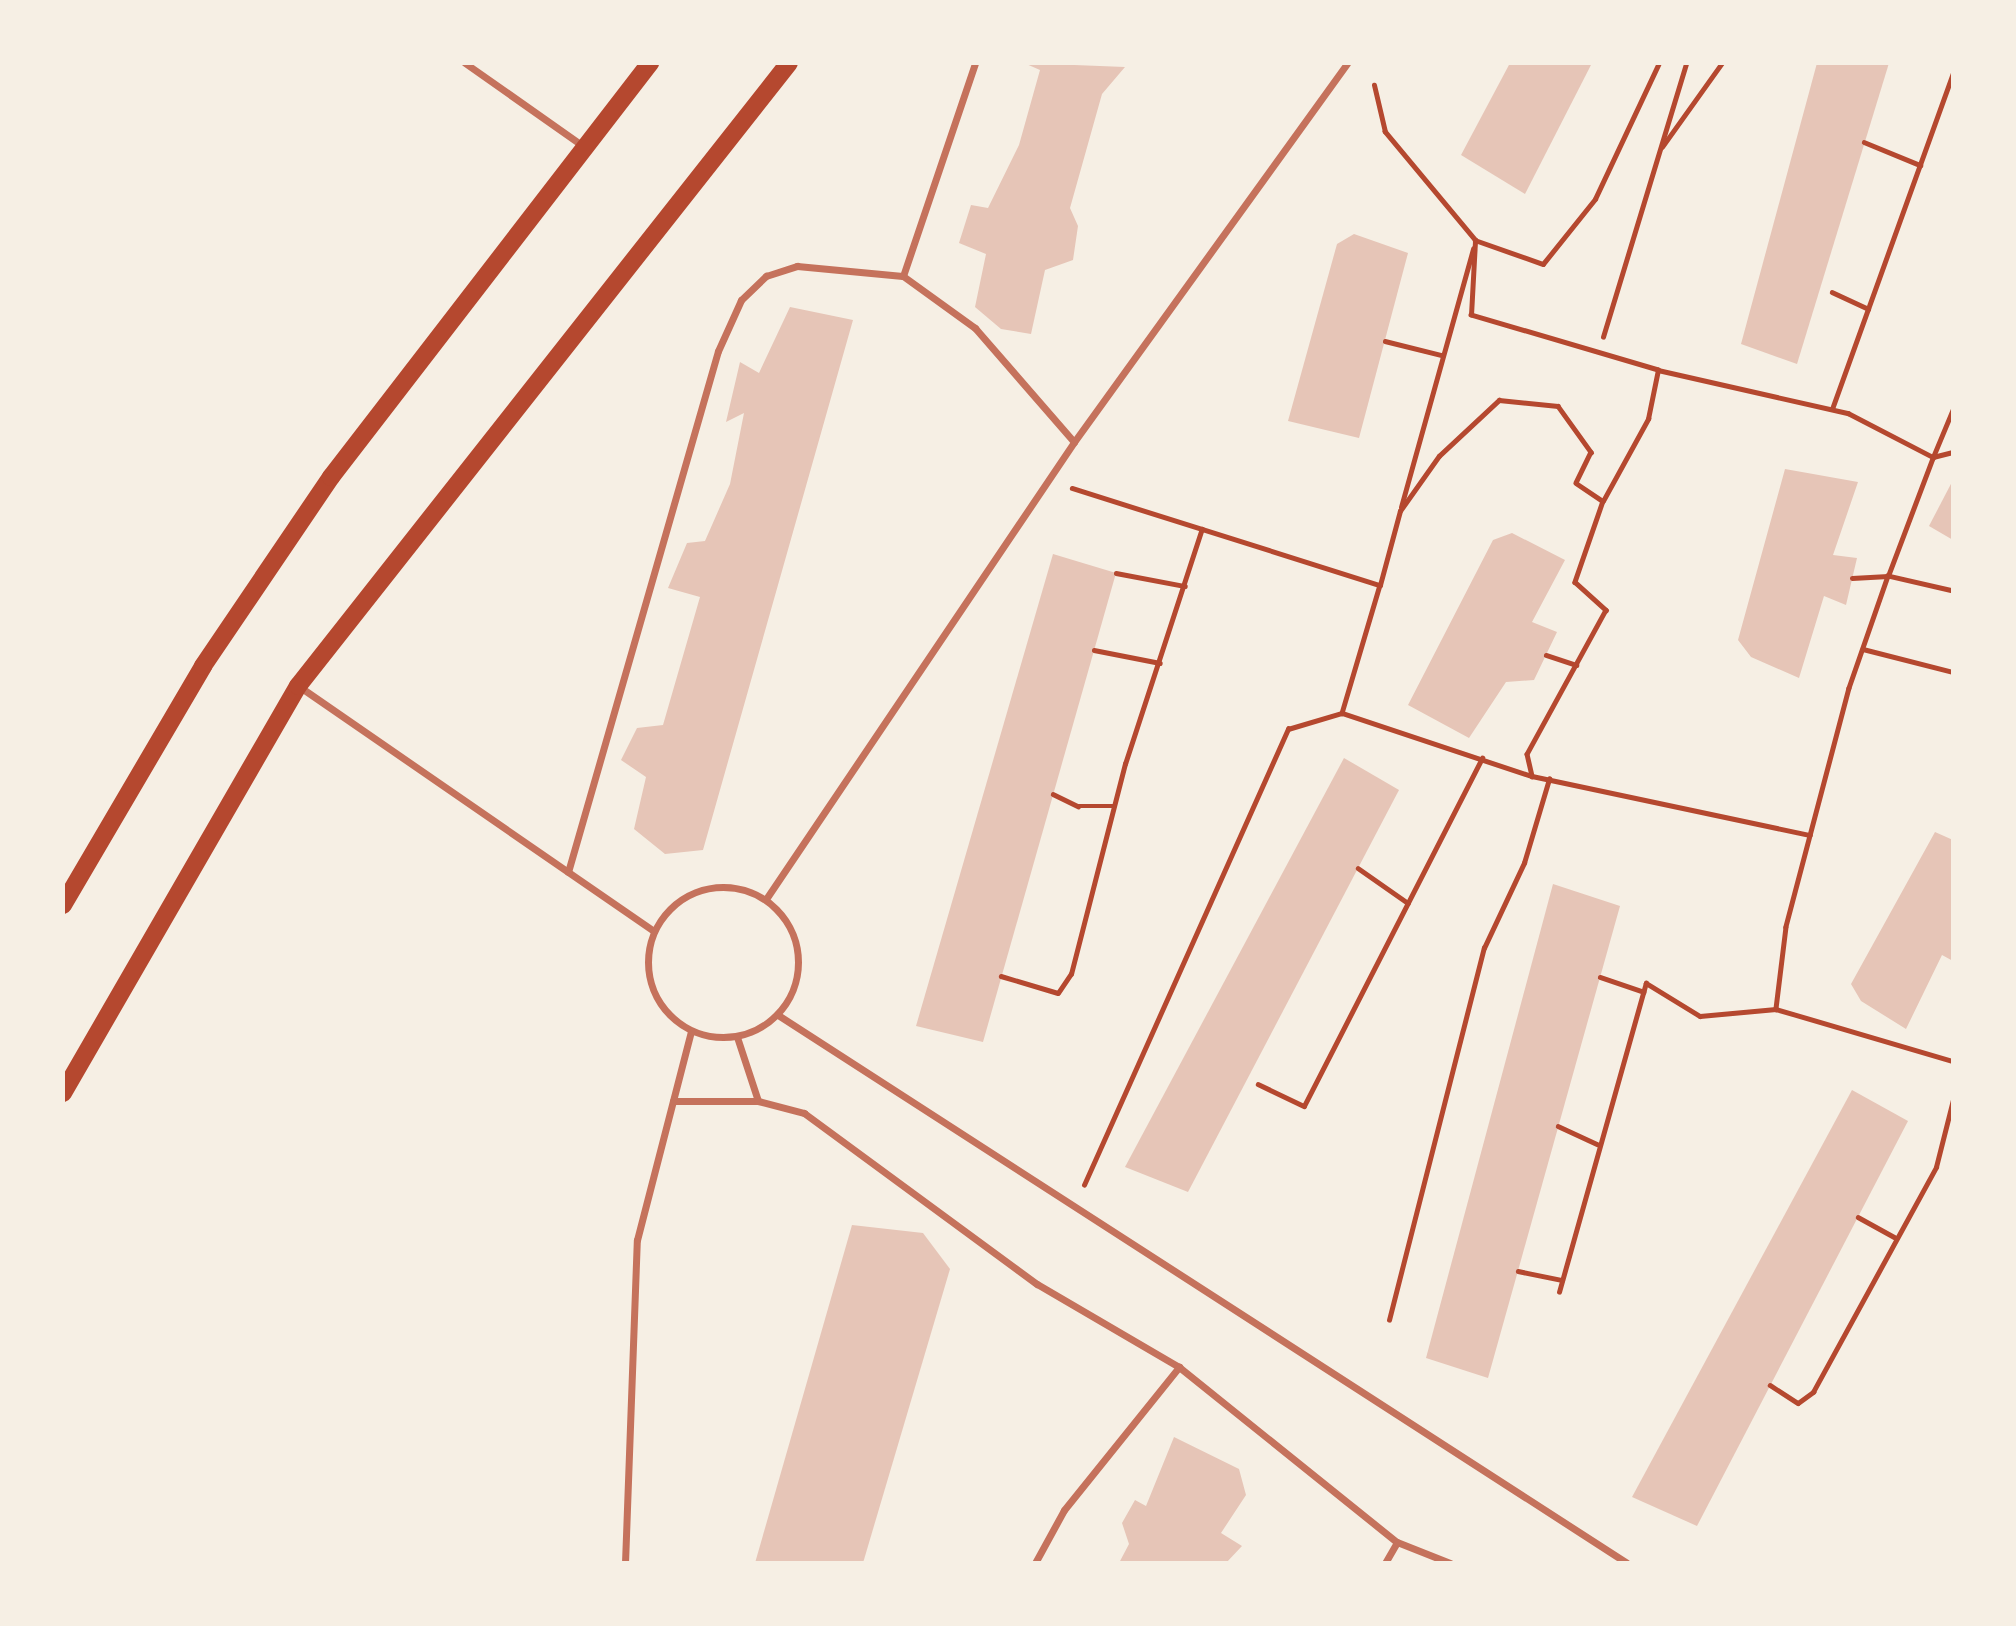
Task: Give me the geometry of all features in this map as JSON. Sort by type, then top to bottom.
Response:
[{"type":"main road","points":[[63,905],[203,666],[331,477],[650,63]]},
{"type":"main road","points":[[63,1093],[298,686],[789,63]]},
{"type":"street","points":[[465,63],[584,147]]},
{"type":"street","points":[[903,276],[975,63]]},
{"type":"street","points":[[766,899],[1074,442],[1345,64]]},
{"type":"street","points":[[568,872],[718,352],[741,300],[766,276],[797,266],[903,276],[975,328],[1074,442]]},
{"type":"street","points":[[298,686],[654,931]]},
{"type":"street","points":[[742,888],[766,899],[796,941],[792,993],[778,1014],[737,1037],[691,1031],[671,1018],[648,977],[654,931],[690,893],[742,888]]},
{"type":"street","points":[[778,1014],[1627,1563]]},
{"type":"street","points":[[625,1563],[637,1240],[691,1031]]},
{"type":"street","points":[[737,1037],[758,1101]]},
{"type":"street","points":[[673,1101],[758,1101],[804,1113],[1037,1284],[1179,1367],[1396,1542],[1450,1563]]},
{"type":"street","points":[[1035,1563],[1065,1510],[1179,1367]]},
{"type":"street","points":[[1385,1563],[1396,1542]]},
{"type":"path","points":[[1374,85],[1385,132],[1475,240],[1543,264],[1595,199],[1659,63]]},
{"type":"path","points":[[1603,337],[1686,63]]},
{"type":"path","points":[[1660,150],[1721,63]]},
{"type":"path","points":[[1832,409],[1953,72]]},
{"type":"path","points":[[1864,142],[1920,164]]},
{"type":"path","points":[[1342,713],[1475,240]]},
{"type":"path","points":[[1475,240],[1471,315],[1658,370],[1832,409],[1933,457],[1953,452]]},
{"type":"path","points":[[1832,292],[1868,309]]},
{"type":"path","points":[[1385,341],[1441,355]]},
{"type":"path","points":[[1532,776],[1527,754],[1606,610],[1575,582],[1603,500],[1648,419],[1658,370]]},
{"type":"path","points":[[1400,511],[1439,456],[1499,400],[1558,406],[1591,452],[1576,483],[1603,500]]},
{"type":"path","points":[[1776,1009],[1786,926],[1863,649],[1888,576],[1953,409]]},
{"type":"path","points":[[1048,481],[1380,585]]},
{"type":"path","points":[[1002,975],[1058,993],[1071,974],[1114,806],[1202,529]]},
{"type":"path","points":[[1116,573],[1185,586]]},
{"type":"path","points":[[1852,578],[1888,576],[1953,591]]},
{"type":"path","points":[[1863,649],[1953,672]]},
{"type":"path","points":[[1094,650],[1160,663]]},
{"type":"path","points":[[1546,655],[1576,664]]},
{"type":"path","points":[[1075,1207],[1289,729],[1342,713],[1532,776],[1810,835]]},
{"type":"path","points":[[1258,1084],[1304,1106],[1482,758]]},
{"type":"path","points":[[1389,1320],[1484,948],[1524,863],[1549,779]]},
{"type":"path","points":[[1054,794],[1077,806],[1114,806]]},
{"type":"path","points":[[1358,868],[1408,903]]},
{"type":"path","points":[[1600,977],[1644,992]]},
{"type":"path","points":[[1559,1292],[1597,1144],[1646,983],[1700,1016],[1776,1009],[1953,1061]]},
{"type":"path","points":[[1770,1385],[1798,1403],[1813,1392],[1936,1167],[1953,1100]]},
{"type":"path","points":[[1558,1126],[1597,1144]]},
{"type":"path","points":[[1858,1217],[1896,1238]]},
{"type":"path","points":[[1518,1270],[1562,1280]]},
{"type":"building","points":[[1024,63],[1125,67],[1102,94],[1070,208],[1078,226],[1073,260],[1045,270],[1031,334],[1001,329],[975,307],[986,254],[959,243],[971,205],[988,208],[1019,145],[1040,70]]},
{"type":"building","points":[[1510,63],[1592,63],[1525,194],[1461,155]]},
{"type":"building","points":[[1817,63],[1889,63],[1797,364],[1741,344]]},
{"type":"building","points":[[1354,234],[1408,253],[1359,438],[1288,421],[1337,244]]},
{"type":"building","points":[[790,307],[853,320],[703,850],[665,854],[634,829],[646,777],[621,760],[637,728],[663,725],[700,597],[668,588],[687,543],[705,541],[730,484],[744,413],[726,422],[740,362],[759,373]]},
{"type":"building","points":[[1785,469],[1858,482],[1833,555],[1857,558],[1846,605],[1824,596],[1799,678],[1751,657],[1738,640]]},
{"type":"building","points":[[1953,480],[1953,540],[1929,526]]},
{"type":"building","points":[[1512,533],[1565,560],[1532,622],[1557,632],[1534,680],[1506,682],[1469,738],[1408,705],[1493,540]]},
{"type":"building","points":[[1053,554],[1116,573],[983,1042],[916,1026]]},
{"type":"building","points":[[1344,758],[1399,790],[1188,1192],[1125,1167]]},
{"type":"building","points":[[1935,832],[1953,840],[1953,961],[1942,955],[1906,1029],[1861,1001],[1851,984]]},
{"type":"building","points":[[1553,884],[1620,906],[1488,1378],[1426,1358]]},
{"type":"building","points":[[1852,1090],[1908,1121],[1697,1526],[1632,1497]]},
{"type":"building","points":[[852,1225],[923,1233],[950,1269],[863,1563],[755,1563]]},
{"type":"building","points":[[1174,1437],[1239,1469],[1246,1495],[1221,1533],[1242,1546],[1226,1563],[1119,1563],[1129,1544],[1122,1523],[1135,1500],[1146,1506]]}]
